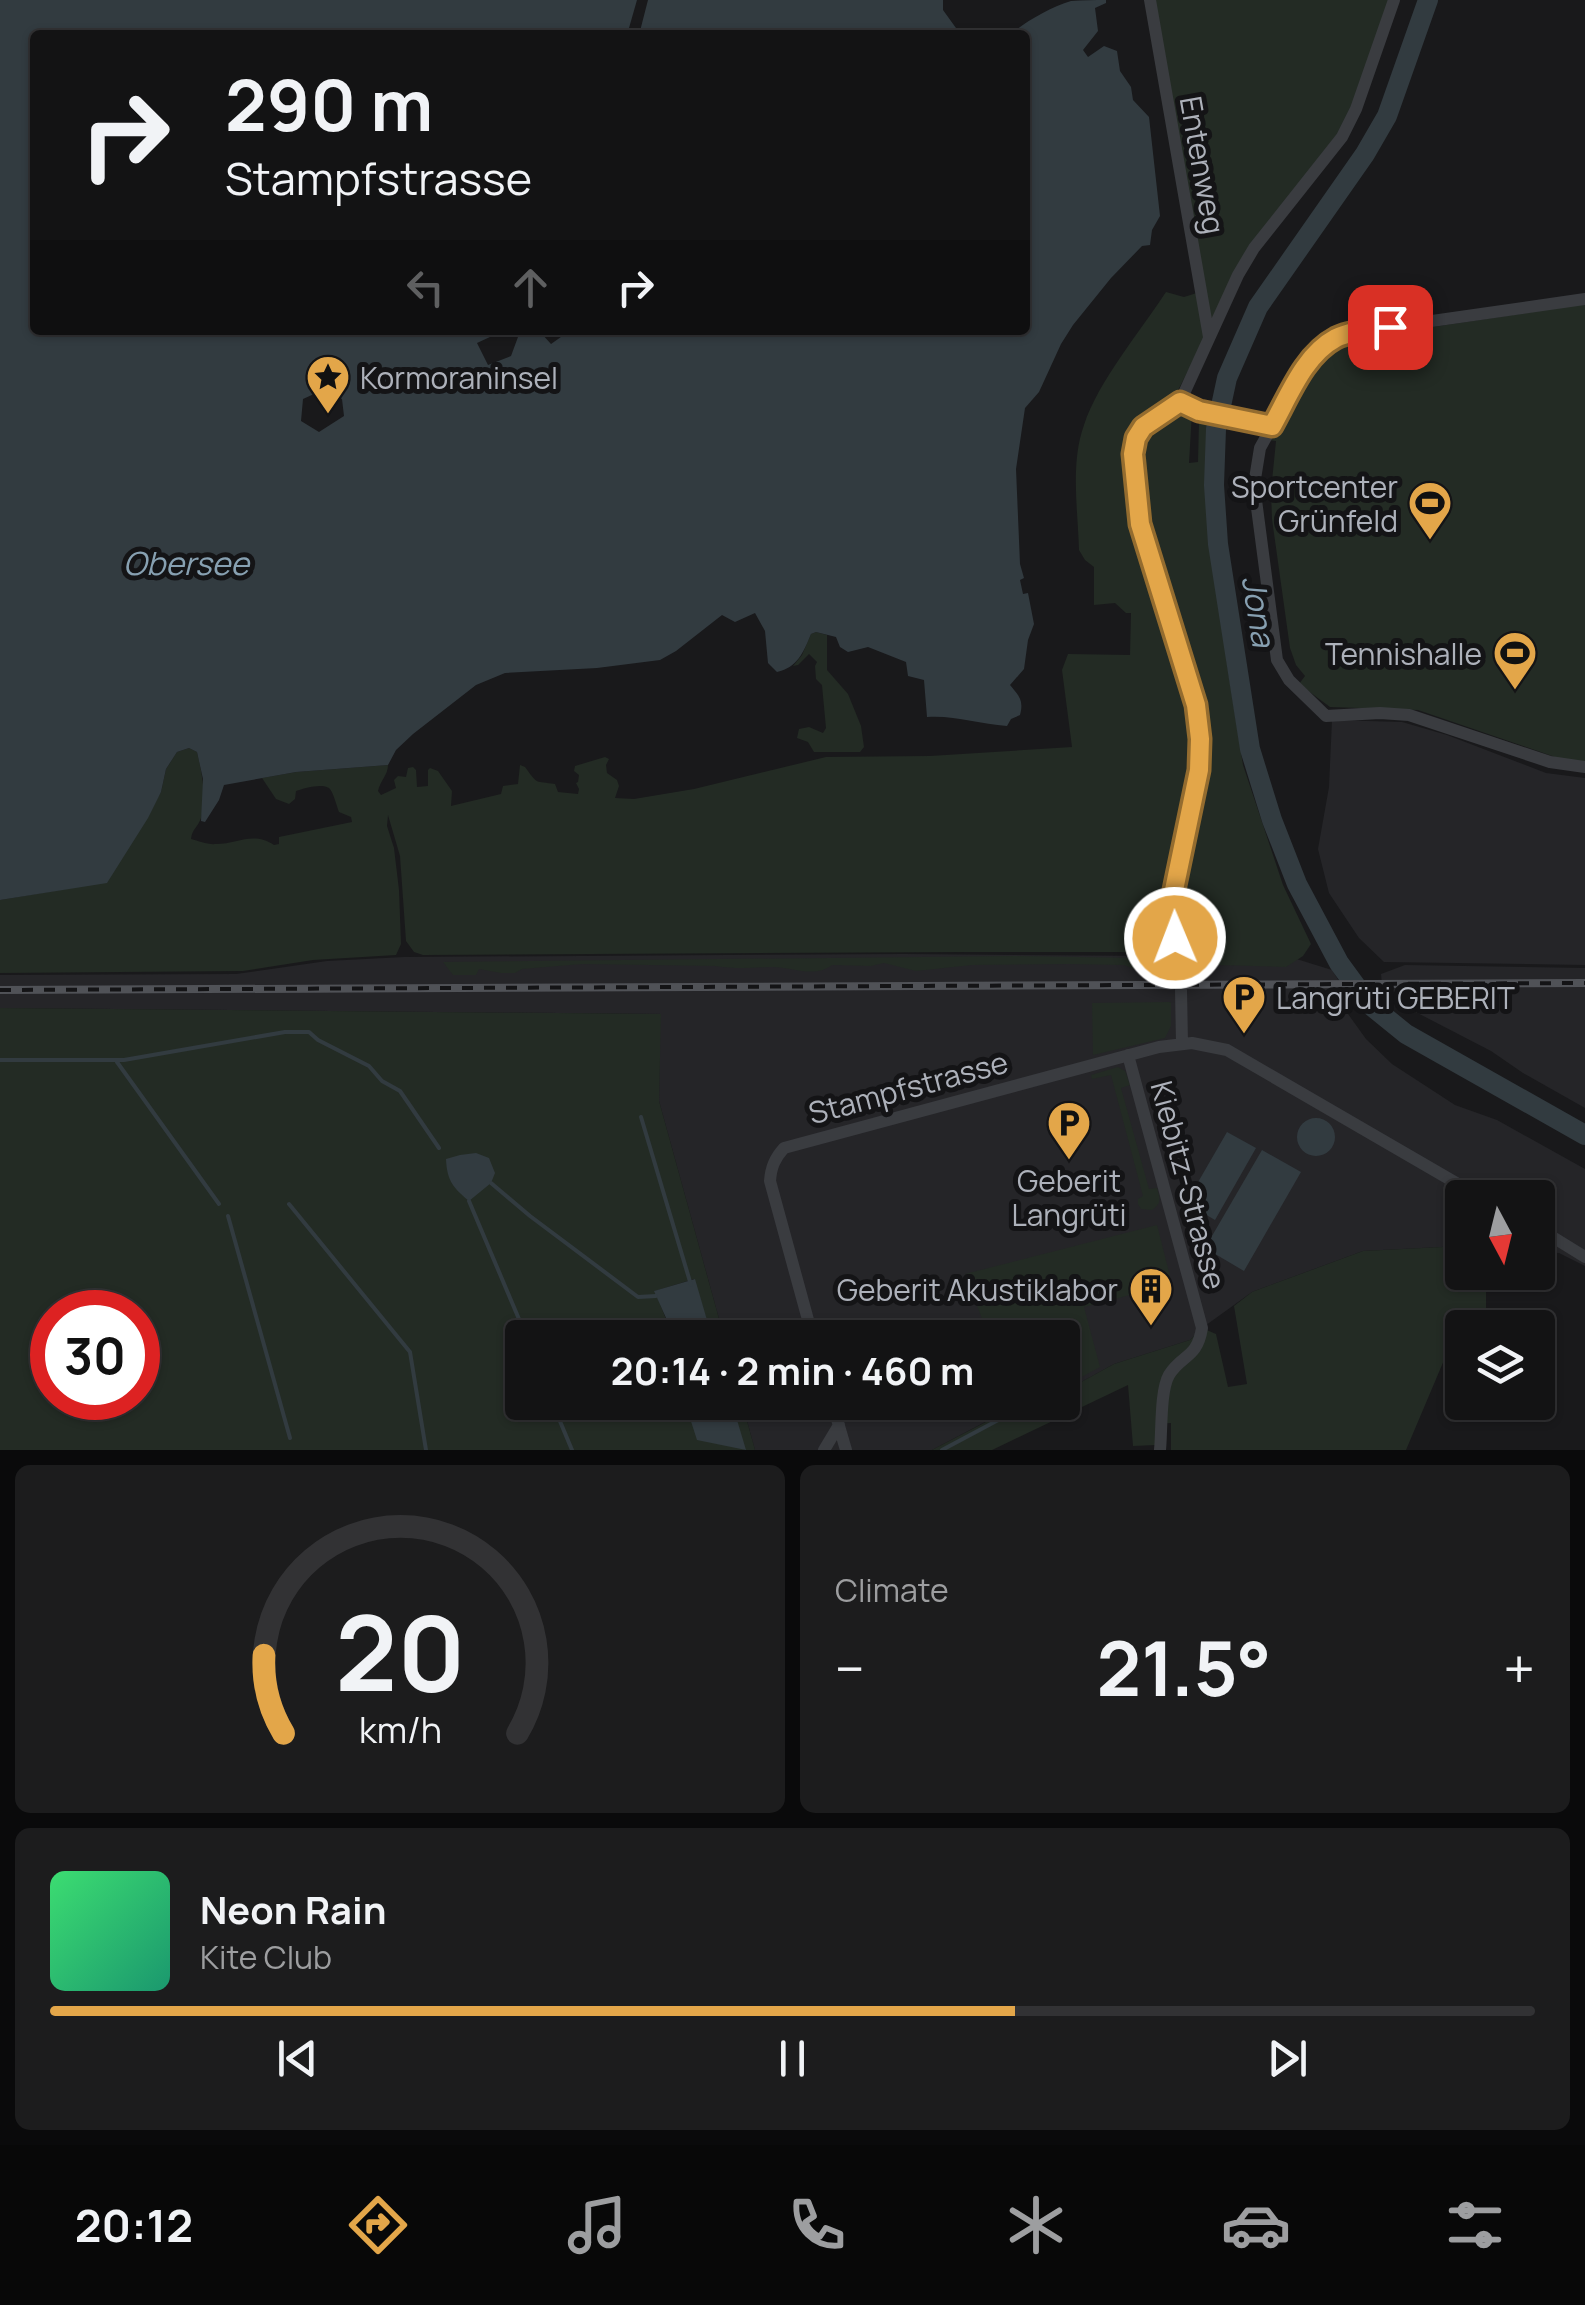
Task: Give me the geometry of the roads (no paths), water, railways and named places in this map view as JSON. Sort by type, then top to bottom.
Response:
[{"type":"street","name":"Entenweg","points":[[1150,0],[1209,337]]},
{"type":"street","points":[[1182,1043],[1181,985],[1172,903],[1199,770],[1200,739],[1196,705],[1140,524],[1133,454],[1136,438],[1143,427],[1180,402],[1254,248],[1342,137],[1356,109],[1394,0]]},
{"type":"street","points":[[1585,299],[1336,338],[1307,364],[1272,426],[1260,448],[1254,485],[1277,660],[1284,675],[1326,716],[1409,715],[1550,762],[1585,767]]},
{"type":"street","points":[[1180,402],[1199,411],[1272,426]]},
{"type":"street","name":"Stampfstrasse","points":[[809,1320],[770,1180],[776,1156],[784,1148],[1182,1043],[1205,1044],[1240,1056],[1451,1180]]},
{"type":"street","name":"Kiebitz-Strasse","points":[[1128,1055],[1202,1328],[1195,1351],[1167,1380],[1160,1450]]},
{"type":"street","points":[[1555,1238],[1585,1256]]},
{"type":"street","points":[[836,1420],[846,1450]]},
{"type":"street","points":[[824,1450],[838,1426]]},
{"type":"water","name":"Obersee","points":[[0,0],[637,0],[628,30],[30,30],[30,335],[494,335],[477,343],[488,365],[511,356],[518,337],[530,335],[543,335],[551,344],[564,335],[1030,335],[1030,30],[1017,30],[1071,1],[1106,0],[1095,8],[1098,31],[1083,50],[1088,57],[1104,46],[1117,51],[1120,71],[1131,87],[1133,100],[1149,117],[1160,216],[1150,245],[1142,246],[1111,278],[1073,325],[1039,392],[1025,408],[1016,469],[1024,578],[1020,580],[1023,594],[1028,593],[1034,624],[1024,669],[1010,685],[1020,698],[1020,715],[1007,726],[927,717],[924,680],[908,676],[906,662],[868,647],[848,652],[840,647],[836,637],[816,632],[811,634],[795,663],[777,672],[768,663],[765,631],[755,613],[735,622],[722,615],[660,660],[505,673],[476,685],[413,734],[396,750],[388,765],[296,772],[224,785],[205,822],[201,821],[203,779],[197,752],[189,748],[177,752],[166,769],[161,792],[148,818],[107,883],[0,900]],"holes":[[[325,389],[342,399],[344,416],[319,432],[301,421],[303,399]]]},
{"type":"water","points":[[648,0],[943,0],[943,10],[957,30],[640,30]]},
{"type":"water","points":[[1316,1118],[1329,1124],[1335,1137],[1329,1150],[1316,1156],[1303,1150],[1297,1137],[1303,1124]]},
{"type":"water","points":[[1227,1132],[1256,1148],[1215,1220],[1186,1203]]},
{"type":"water","points":[[1262,1150],[1301,1172],[1244,1271],[1205,1248]]},
{"type":"water","points":[[476,1153],[489,1158],[495,1173],[491,1183],[469,1201],[452,1184],[446,1159]]},
{"type":"water","points":[[695,1279],[707,1320],[667,1320],[654,1291]]},
{"type":"water","points":[[691,1420],[737,1420],[746,1450],[697,1440]]},
{"type":"waterway","name":"Jona","points":[[1428,0],[1387,116],[1365,154],[1258,307],[1227,378],[1216,429],[1218,544],[1250,749],[1297,884],[1339,963],[1369,1004],[1406,1034],[1585,1135]]},
{"type":"waterway","points":[[0,1060],[124,1060],[285,1032],[309,1032],[369,1066],[382,1081],[400,1091],[439,1148]]},
{"type":"waterway","points":[[117,1062],[219,1204]]},
{"type":"waterway","points":[[641,1117],[691,1285]]},
{"type":"waterway","points":[[491,1183],[638,1297],[656,1296]]},
{"type":"waterway","points":[[469,1201],[519,1320]]},
{"type":"waterway","points":[[289,1204],[410,1352],[426,1450]]},
{"type":"waterway","points":[[228,1216],[290,1438]]},
{"type":"waterway","points":[[560,1420],[572,1450]]},
{"type":"waterway","points":[[942,1450],[998,1420]]},
{"type":"railway","points":[[0,990],[1585,983]]},
{"type":"place","name":"Kormoraninsel","points":[[328,415]]},
{"type":"place","name":"Sportcenter Grünfeld","points":[[1430,541]]},
{"type":"place","name":"Tennishalle","points":[[1515,691]]},
{"type":"place","name":"Langrüti GEBERIT","points":[[1244,1035]]},
{"type":"place","name":"Geberit Langrüti","points":[[1069,1161]]},
{"type":"place","name":"Geberit Akustiklabor","points":[[1151,1327]]}]
